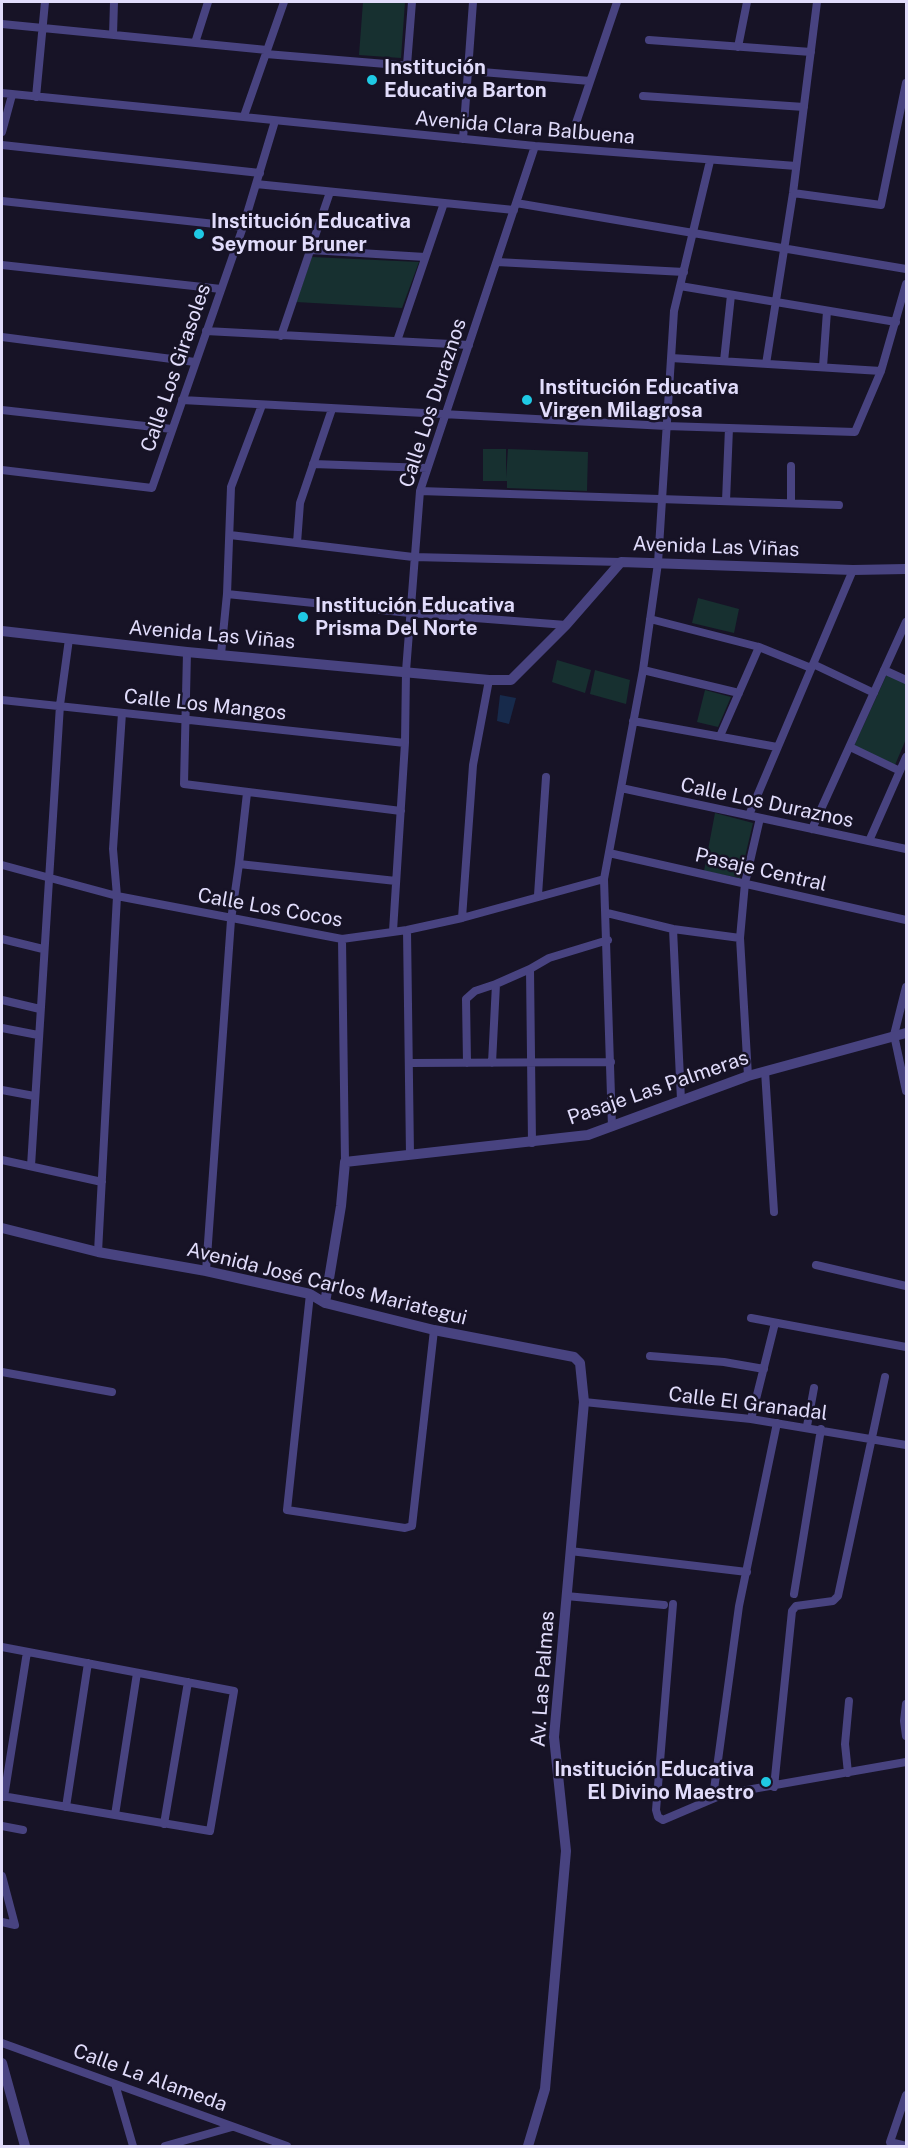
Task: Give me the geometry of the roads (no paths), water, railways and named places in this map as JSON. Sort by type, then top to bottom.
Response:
[{"type":"street","points":[[36,97],[45,2]]},
{"type":"street","points":[[113,34],[114,2]]},
{"type":"street","points":[[195,43],[208,2]]},
{"type":"street","points":[[244,116],[284,2]]},
{"type":"street","points":[[407,65],[412,2]]},
{"type":"street","points":[[463,139],[473,2]]},
{"type":"street","points":[[576,123],[617,2]]},
{"type":"street","points":[[738,47],[747,2]]},
{"type":"street","points":[[766,364],[793,193],[817,2]]},
{"type":"street","points":[[2,24],[267,52],[590,81]]},
{"type":"street","points":[[649,40],[811,52]]},
{"type":"street","points":[[793,193],[881,205],[906,84]]},
{"type":"street","name":"Avenida Clara Balbuena","points":[[2,93],[535,146],[796,166]]},
{"type":"street","points":[[2,132],[12,94]]},
{"type":"street","points":[[644,96],[804,107]]},
{"type":"street","name":"Calle Los Girasoles","points":[[2,470],[152,488],[243,227],[275,121]]},
{"type":"street","points":[[2,145],[260,173]]},
{"type":"street","name":"Calle Los Duraznos","points":[[393,931],[405,743],[406,671],[413,557],[420,491],[535,146]]},
{"type":"street","points":[[612,1127],[608,940],[604,879],[643,670],[658,563],[674,311],[710,161]]},
{"type":"street","points":[[256,184],[444,203],[515,206],[906,269]]},
{"type":"street","points":[[281,336],[330,192]]},
{"type":"street","points":[[2,201],[243,227]]},
{"type":"street","points":[[396,341],[444,203]]},
{"type":"street","points":[[311,250],[425,257]]},
{"type":"street","points":[[496,262],[684,272]]},
{"type":"street","points":[[2,266],[220,289]]},
{"type":"street","points":[[182,400],[666,426],[855,432],[881,371],[906,284]]},
{"type":"street","points":[[680,286],[896,322]]},
{"type":"street","points":[[724,361],[731,295]]},
{"type":"street","points":[[823,367],[827,311]]},
{"type":"street","points":[[206,331],[469,345]]},
{"type":"street","points":[[2,337],[195,362]]},
{"type":"street","points":[[671,358],[881,371]]},
{"type":"street","points":[[221,654],[227,594],[231,487],[262,405]]},
{"type":"street","points":[[297,543],[300,502],[332,409]]},
{"type":"street","points":[[2,410],[172,429]]},
{"type":"street","points":[[726,501],[729,428]]},
{"type":"street","points":[[313,464],[427,468]]},
{"type":"street","points":[[791,466],[791,503]]},
{"type":"street","points":[[420,491],[839,505]]},
{"type":"street","points":[[230,535],[413,557],[621,562]]},
{"type":"street","name":"Avenida Las Viñas","points":[[2,631],[187,652],[489,680],[511,680],[566,625],[621,562],[853,570],[906,569]]},
{"type":"street","points":[[749,816],[853,570]]},
{"type":"street","points":[[227,594],[410,613],[566,625]]},
{"type":"street","points":[[650,619],[759,647],[812,666],[874,693]]},
{"type":"street","points":[[812,829],[906,622]]},
{"type":"street","points":[[31,1166],[60,705],[69,639]]},
{"type":"street","points":[[720,736],[759,647]]},
{"type":"street","points":[[187,652],[184,784],[401,811]]},
{"type":"street","points":[[643,670],[740,693]]},
{"type":"street","points":[[884,670],[906,680]]},
{"type":"street","points":[[462,918],[473,765],[489,680]]},
{"type":"street","name":"Calle Los Mangos","points":[[2,700],[405,743]]},
{"type":"street","points":[[98,1252],[117,896],[113,849],[122,713]]},
{"type":"street","points":[[633,721],[777,747]]},
{"type":"street","points":[[850,747],[900,771]]},
{"type":"street","points":[[869,841],[906,758]]},
{"type":"street","points":[[538,896],[546,777]]},
{"type":"street","name":"Calle Los Duraznos","points":[[621,788],[906,849]]},
{"type":"street","points":[[206,1270],[231,920],[247,793]]},
{"type":"street","points":[[748,1076],[740,938],[745,884],[760,818]]},
{"type":"street","name":"Pasaje Central","points":[[609,853],[906,920]]},
{"type":"street","points":[[239,864],[396,881]]},
{"type":"street","name":"Calle Los Cocos","points":[[2,865],[117,896],[231,920],[342,939],[407,930],[462,918],[604,879]]},
{"type":"street","points":[[607,913],[673,929],[740,938]]},
{"type":"street","points":[[673,929],[681,1100]]},
{"type":"street","points":[[407,930],[410,1155]]},
{"type":"street","points":[[2,939],[43,949]]},
{"type":"street","points":[[325,1303],[345,1162],[342,939]]},
{"type":"street","points":[[467,1063],[466,999],[475,991],[530,969],[549,958],[608,940]]},
{"type":"street","points":[[530,969],[531,1143]]},
{"type":"street","points":[[492,1063],[496,984]]},
{"type":"street","points":[[906,987],[894,1035],[906,1091]]},
{"type":"street","points":[[2,1000],[40,1009]]},
{"type":"street","points":[[2,1028],[38,1035]]},
{"type":"street","name":"Pasaje Las Palmeras","points":[[345,1162],[588,1135],[748,1076],[906,1033]]},
{"type":"street","points":[[410,1063],[611,1062]]},
{"type":"street","points":[[765,1071],[774,1212]]},
{"type":"street","points":[[2,1090],[34,1096]]},
{"type":"street","points":[[2,1160],[102,1182]]},
{"type":"street","name":"Avenida José Carlos Mariategui","points":[[2,1228],[98,1252],[206,1270],[310,1294],[325,1303],[434,1330],[574,1357]]},
{"type":"street","points":[[816,1265],[906,1286]]},
{"type":"street","points":[[310,1294],[288,1510],[405,1528],[412,1526],[434,1330]]},
{"type":"street","points":[[751,1318],[906,1347]]},
{"type":"street","points":[[751,1419],[775,1323]]},
{"type":"street","points":[[650,1356],[724,1362],[764,1369]]},
{"type":"street","name":"Av. Las Palmas","points":[[528,2146],[545,2090],[566,1851],[554,1737],[584,1402],[580,1363],[574,1357]]},
{"type":"street","points":[[2,1372],[112,1392]]},
{"type":"street","points":[[774,1787],[792,1611],[796,1606],[836,1600],[885,1377]]},
{"type":"street","points":[[807,1426],[814,1388]]},
{"type":"street","name":"Calle El Granadal","points":[[584,1402],[807,1426],[906,1445]]},
{"type":"street","points":[[713,1797],[739,1606],[777,1423]]},
{"type":"street","points":[[794,1594],[821,1429]]},
{"type":"street","points":[[570,1551],[747,1572]]},
{"type":"street","points":[[566,1596],[669,1604],[656,1810],[658,1817],[663,1820],[713,1797],[906,1762]]},
{"type":"street","points":[[2,1647],[234,1691],[210,1831],[3,1797],[27,1652]]},
{"type":"street","points":[[66,1807],[88,1663]]},
{"type":"street","points":[[115,1815],[137,1673]]},
{"type":"street","points":[[164,1824],[188,1682]]},
{"type":"street","points":[[848,1773],[845,1744],[849,1701]]},
{"type":"street","points":[[906,1704],[904,1721],[906,1736]]},
{"type":"street","points":[[2,1826],[24,1830]]},
{"type":"street","points":[[2,1876],[15,1925],[2,1922]]},
{"type":"street","name":"Calle La Alameda","points":[[2,2043],[286,2146]]},
{"type":"street","points":[[2,2063],[4,2084],[25,2146]]},
{"type":"street","points":[[115,2084],[133,2146]]},
{"type":"street","points":[[906,2095],[890,2142],[906,2146]]},
{"type":"street","points":[[165,2146],[233,2127]]},
{"type":"water","points":[[500,695],[516,698],[509,724],[497,721]]},
{"type":"place","name":"Institución Educativa Barton","points":[[372,80]]},
{"type":"place","name":"Institución Educativa Seymour Bruner","points":[[199,234]]},
{"type":"place","name":"Institución Educativa Virgen Milagrosa","points":[[527,400]]},
{"type":"place","name":"Institución Educativa Prisma Del Norte","points":[[303,617]]},
{"type":"place","name":"Institución Educativa El Divino Maestro","points":[[766,1782]]}]
